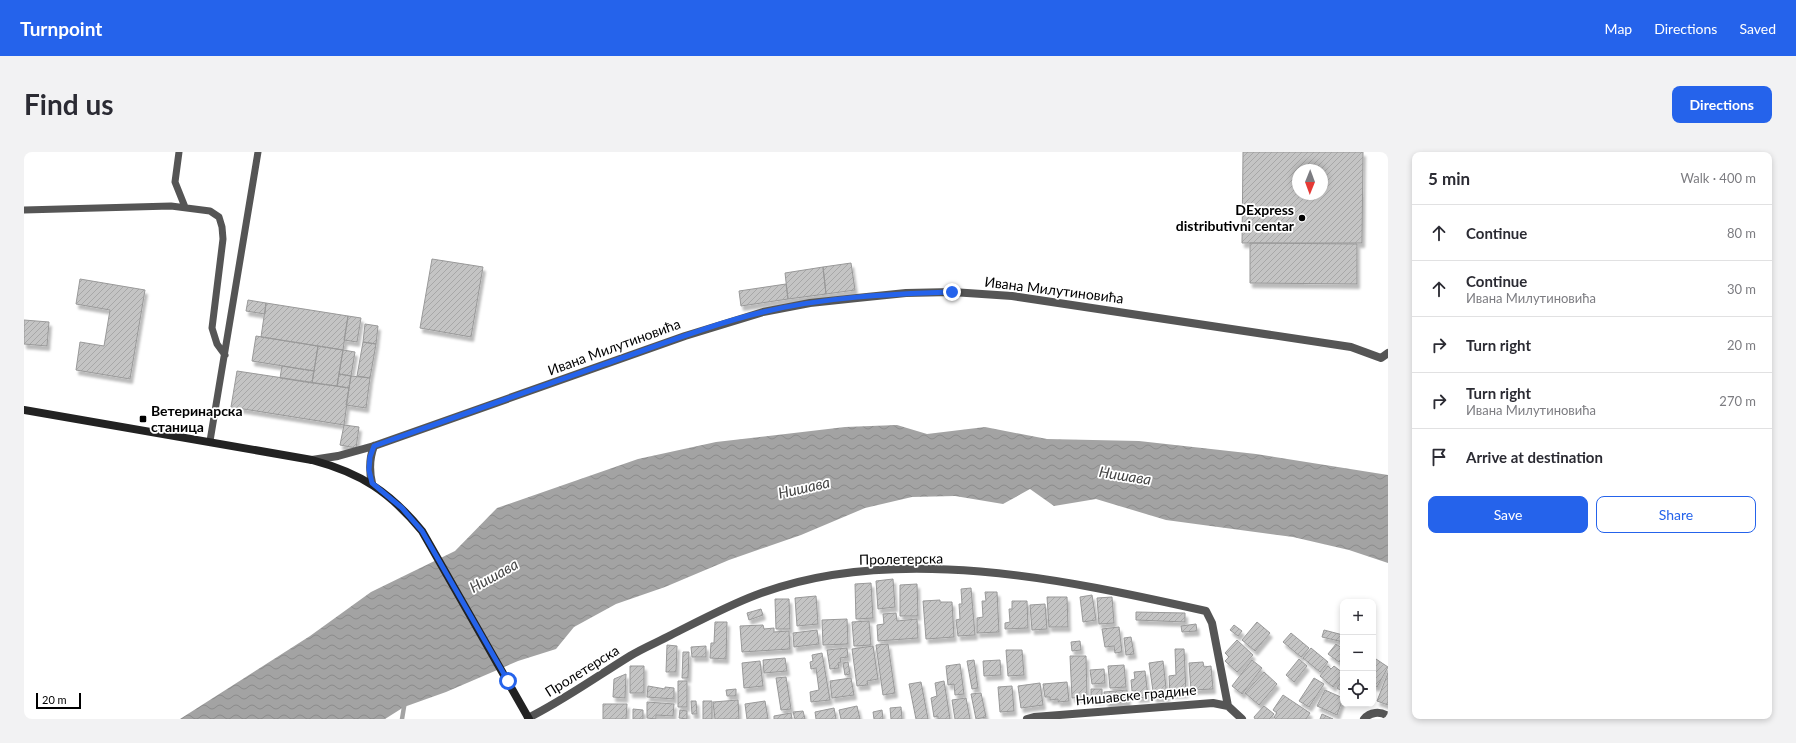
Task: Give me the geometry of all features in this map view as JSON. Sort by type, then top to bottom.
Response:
[{"type":"street","name":"Ивана Милутиновића","points":[[312,460],[338,456],[374,446],[685,336],[763,312],[810,303],[906,293],[1012,296],[1351,347],[1381,358],[1388,353]]},
{"type":"street","name":"Ивана Милутиновића","points":[[24,410],[210,441],[312,460],[338,468],[372,483],[402,508],[422,531],[529,718]]},
{"type":"street","points":[[372,483],[369,470],[370,457],[374,446]]},
{"type":"street","name":"Пролетерска","points":[[529,718],[574,693],[631,656],[754,596],[789,584],[831,574],[888,570],[936,570],[1022,576],[1099,588],[1206,611],[1212,623],[1228,706]]},
{"type":"street","name":"Нишавске градине","points":[[1027,719],[1034,717],[1204,703],[1228,706]]},
{"type":"street","points":[[1228,706],[1242,719]]},
{"type":"street","points":[[1364,719],[1370,714],[1377,713],[1388,716]]},
{"type":"lane","points":[[179,152],[175,182],[185,207]]},
{"type":"lane","points":[[210,441],[258,152]]},
{"type":"lane","points":[[24,210],[172,206],[210,211],[219,217],[223,239],[212,328],[217,344],[225,355]]},
{"type":"water","name":"Нишава","points":[[897,425],[927,434],[985,427],[1047,439],[1139,441],[1256,454],[1388,475],[1388,563],[1349,550],[1293,537],[1166,520],[1096,499],[1054,506],[1030,489],[1003,504],[955,496],[912,497],[865,508],[801,535],[729,560],[665,587],[616,604],[574,627],[556,649],[518,661],[446,692],[404,707],[385,719],[180,719],[310,636],[371,592],[455,551],[497,508],[638,459],[716,442],[845,427]]},
{"type":"building","name":"DExpress distributivni centar","points":[[1243,152],[1363,152],[1362,243],[1242,243]]},
{"type":"building","points":[[1250,243],[1357,244],[1357,284],[1250,283]]},
{"type":"building","points":[[432,259],[483,267],[471,337],[420,328]]},
{"type":"building","points":[[851,263],[855,290],[826,294],[823,267]]},
{"type":"building","points":[[823,267],[826,294],[788,299],[785,273]]},
{"type":"building","points":[[80,279],[145,290],[130,379],[76,370],[80,342],[104,346],[110,310],[76,304]]},
{"type":"building","points":[[786,284],[788,299],[741,306],[739,291]]},
{"type":"building","points":[[248,300],[266,303],[265,314],[246,311]]},
{"type":"building","points":[[266,303],[348,316],[343,350],[261,337]]},
{"type":"building","points":[[348,316],[361,318],[357,342],[344,340]]},
{"type":"building","points":[[24,320],[49,322],[47,346],[24,344]]},
{"type":"building","points":[[365,324],[378,326],[376,344],[363,342]]},
{"type":"building","points":[[256,336],[318,346],[314,371],[252,361]]},
{"type":"building","points":[[363,342],[376,344],[370,378],[357,376]]},
{"type":"building","points":[[318,346],[343,350],[337,386],[312,383]]},
{"type":"building","points":[[343,350],[355,352],[351,376],[339,374]]},
{"type":"building","points":[[282,366],[314,371],[312,383],[280,378]]},
{"type":"building","points":[[237,371],[349,388],[344,425],[231,407]]},
{"type":"building","points":[[339,374],[351,376],[349,388],[337,386]]},
{"type":"building","points":[[351,376],[370,378],[366,408],[346,405]]},
{"type":"building","points":[[344,425],[359,427],[356,448],[340,445]]},
{"type":"building","points":[[893,579],[895,607],[878,609],[876,581]]},
{"type":"building","points":[[871,583],[873,618],[856,619],[855,584]]},
{"type":"building","points":[[917,584],[918,616],[900,616],[900,585]]},
{"type":"building","points":[[971,588],[975,635],[958,636],[956,620],[960,619],[959,604],[962,604],[961,589]]},
{"type":"building","points":[[985,592],[997,592],[999,632],[977,633],[977,618],[983,617],[982,601],[986,601]]},
{"type":"building","points":[[1092,595],[1096,620],[1083,622],[1080,597]]},
{"type":"building","points":[[816,596],[818,624],[797,626],[795,598]]},
{"type":"building","points":[[1047,597],[1067,597],[1068,627],[1049,627]]},
{"type":"building","points":[[1112,597],[1114,623],[1099,624],[1097,598]]},
{"type":"building","points":[[775,599],[789,599],[790,629],[776,629]]},
{"type":"building","points":[[940,600],[940,602],[952,602],[954,637],[926,639],[923,601]]},
{"type":"building","points":[[1012,601],[1027,601],[1028,628],[1005,629],[1005,623],[1010,622],[1009,609],[1012,609]]},
{"type":"building","points":[[1045,604],[1047,629],[1032,630],[1030,605]]},
{"type":"building","points":[[761,609],[763,615],[749,620],[747,613]]},
{"type":"building","points":[[1136,612],[1185,613],[1185,622],[1136,620]]},
{"type":"building","points":[[896,613],[897,621],[917,619],[918,638],[878,641],[877,625],[884,624],[883,614]]},
{"type":"building","points":[[847,619],[848,644],[823,645],[822,620]]},
{"type":"building","points":[[869,621],[871,645],[854,646],[852,622]]},
{"type":"building","points":[[715,622],[727,622],[726,659],[710,658],[711,643],[714,643]]},
{"type":"building","points":[[1257,622],[1270,633],[1255,651],[1242,640]]},
{"type":"building","points":[[1196,624],[1197,631],[1182,632],[1181,626]]},
{"type":"building","points":[[763,625],[764,629],[774,628],[774,632],[789,631],[790,649],[742,652],[740,626]]},
{"type":"building","points":[[1234,625],[1242,631],[1238,636],[1230,630]]},
{"type":"building","points":[[1119,627],[1122,652],[1115,653],[1114,646],[1105,647],[1102,629]]},
{"type":"building","points":[[817,630],[819,644],[794,647],[793,633]]},
{"type":"building","points":[[1324,630],[1340,634],[1340,641],[1322,637]]},
{"type":"building","points":[[1291,633],[1309,648],[1301,657],[1283,642]]},
{"type":"building","points":[[1131,637],[1134,654],[1126,655],[1124,638]]},
{"type":"building","points":[[1237,640],[1253,655],[1237,672],[1225,661],[1229,657],[1225,653]]},
{"type":"building","points":[[1080,641],[1081,650],[1072,651],[1071,642]]},
{"type":"building","points":[[888,644],[895,693],[883,695],[876,645]]},
{"type":"building","points":[[1336,644],[1340,647],[1339,662],[1328,654]]},
{"type":"building","points":[[667,645],[677,646],[676,672],[666,672]]},
{"type":"building","points":[[706,646],[706,657],[692,657],[691,647]]},
{"type":"building","points":[[873,646],[878,679],[867,681],[868,685],[857,686],[852,649]]},
{"type":"building","points":[[847,648],[848,657],[840,658],[841,662],[838,663],[839,668],[830,669],[827,650]]},
{"type":"building","points":[[1311,648],[1328,662],[1320,672],[1303,658]]},
{"type":"building","points":[[1175,649],[1184,649],[1186,693],[1170,694],[1169,676],[1176,675]]},
{"type":"building","points":[[1006,650],[1022,650],[1024,675],[1008,676]]},
{"type":"building","points":[[683,652],[689,652],[688,678],[682,678]]},
{"type":"building","points":[[822,653],[830,700],[811,702],[810,692],[819,690],[816,668],[811,669],[810,662],[813,661],[812,655]]},
{"type":"building","points":[[1070,656],[1086,656],[1087,697],[1072,698]]},
{"type":"building","points":[[785,658],[787,671],[764,673],[763,660]]},
{"type":"building","points":[[1299,659],[1307,666],[1294,682],[1286,675]]},
{"type":"building","points":[[1376,659],[1388,667],[1376,686]]},
{"type":"building","points":[[974,660],[978,688],[972,689],[967,661]]},
{"type":"building","points":[[1000,660],[1001,675],[984,676],[983,661]]},
{"type":"building","points":[[1252,660],[1262,668],[1242,694],[1232,686]]},
{"type":"building","points":[[760,661],[763,686],[744,688],[742,663]]},
{"type":"building","points":[[1163,661],[1167,697],[1154,698],[1149,663]]},
{"type":"building","points":[[848,662],[850,674],[845,675],[843,663]]},
{"type":"building","points":[[1203,662],[1204,667],[1211,666],[1213,689],[1191,690],[1189,663]]},
{"type":"building","points":[[960,664],[964,694],[955,695],[954,684],[948,685],[946,666]]},
{"type":"building","points":[[1124,665],[1126,687],[1110,688],[1108,666]]},
{"type":"building","points":[[630,666],[644,666],[644,693],[630,693]]},
{"type":"building","points":[[1328,666],[1331,669],[1334,666],[1340,671],[1340,677],[1333,687],[1320,676]]},
{"type":"building","points":[[1104,669],[1105,683],[1092,684],[1090,670]]},
{"type":"building","points":[[1145,671],[1148,697],[1137,698],[1136,691],[1132,691],[1131,680],[1135,679],[1134,672]]},
{"type":"building","points":[[1264,672],[1277,684],[1259,705],[1245,693]]},
{"type":"building","points":[[1388,673],[1388,705],[1377,701]]},
{"type":"building","points":[[626,674],[625,698],[613,697],[614,679]]},
{"type":"building","points":[[786,677],[791,709],[781,710],[776,678]]},
{"type":"building","points":[[851,678],[854,695],[832,698],[830,681]]},
{"type":"building","points":[[1314,678],[1324,684],[1309,707],[1299,701]]},
{"type":"building","points":[[678,681],[687,681],[687,707],[678,707]]},
{"type":"building","points":[[944,681],[950,719],[938,719],[938,716],[934,717],[931,698],[937,696],[935,683]]},
{"type":"building","points":[[921,682],[928,719],[916,719],[909,684]]},
{"type":"building","points":[[1067,682],[1069,701],[1058,702],[1058,699],[1050,700],[1050,697],[1045,697],[1043,684]]},
{"type":"building","points":[[1040,683],[1043,705],[1021,708],[1018,686]]},
{"type":"building","points":[[648,686],[665,689],[665,687],[674,688],[674,699],[647,697]]},
{"type":"building","points":[[1012,686],[1014,711],[1000,712],[998,687]]},
{"type":"building","points":[[736,689],[736,696],[727,696],[726,690]]},
{"type":"building","points":[[1091,689],[1102,689],[1102,700],[1091,700]]},
{"type":"building","points":[[1127,690],[1128,702],[1106,703],[1104,692]]},
{"type":"building","points":[[1325,690],[1340,697],[1340,706],[1337,715],[1317,706]]},
{"type":"building","points":[[981,693],[986,717],[976,719],[971,694]]},
{"type":"building","points":[[1283,695],[1310,713],[1306,719],[1276,719],[1274,717],[1277,713],[1273,710]]},
{"type":"building","points":[[966,698],[970,719],[955,719],[952,700]]},
{"type":"building","points":[[738,700],[739,719],[715,719],[713,702]]},
{"type":"building","points":[[691,701],[696,701],[697,714],[692,714]]},
{"type":"building","points":[[703,701],[712,701],[712,719],[703,719]]},
{"type":"building","points":[[765,701],[768,719],[747,719],[745,704]]},
{"type":"building","points":[[647,702],[674,704],[673,716],[656,715],[656,719],[647,718]]},
{"type":"building","points":[[603,704],[627,704],[626,719],[603,719]]},
{"type":"building","points":[[857,706],[860,719],[841,719],[839,710]]},
{"type":"building","points":[[1264,706],[1274,714],[1269,719],[1255,719],[1254,717]]},
{"type":"building","points":[[901,707],[902,719],[891,719],[890,708]]},
{"type":"building","points":[[834,708],[836,719],[816,719],[815,712]]},
{"type":"building","points":[[633,709],[643,710],[643,719],[633,719]]},
{"type":"building","points":[[680,710],[687,711],[687,719],[679,718]]},
{"type":"building","points":[[882,710],[883,719],[874,719],[873,712]]},
{"type":"building","points":[[803,711],[805,719],[795,719],[793,712]]},
{"type":"building","points":[[791,713],[792,719],[774,719],[774,716]]},
{"type":"building","points":[[1322,714],[1333,719],[1320,719]]},
{"type":"waterway","points":[[402,719],[405,701]]},
{"type":"place","name":"DExpress distributivni centar","points":[[1302,218]]},
{"type":"place","name":"Ветеринарска станица","points":[[143,419]]},
{"type":"route","points":[[508,681],[422,531],[402,508],[372,483],[369,470],[370,457],[374,446],[685,336],[763,312],[810,303],[857,298],[906,293],[952,292]]}]
